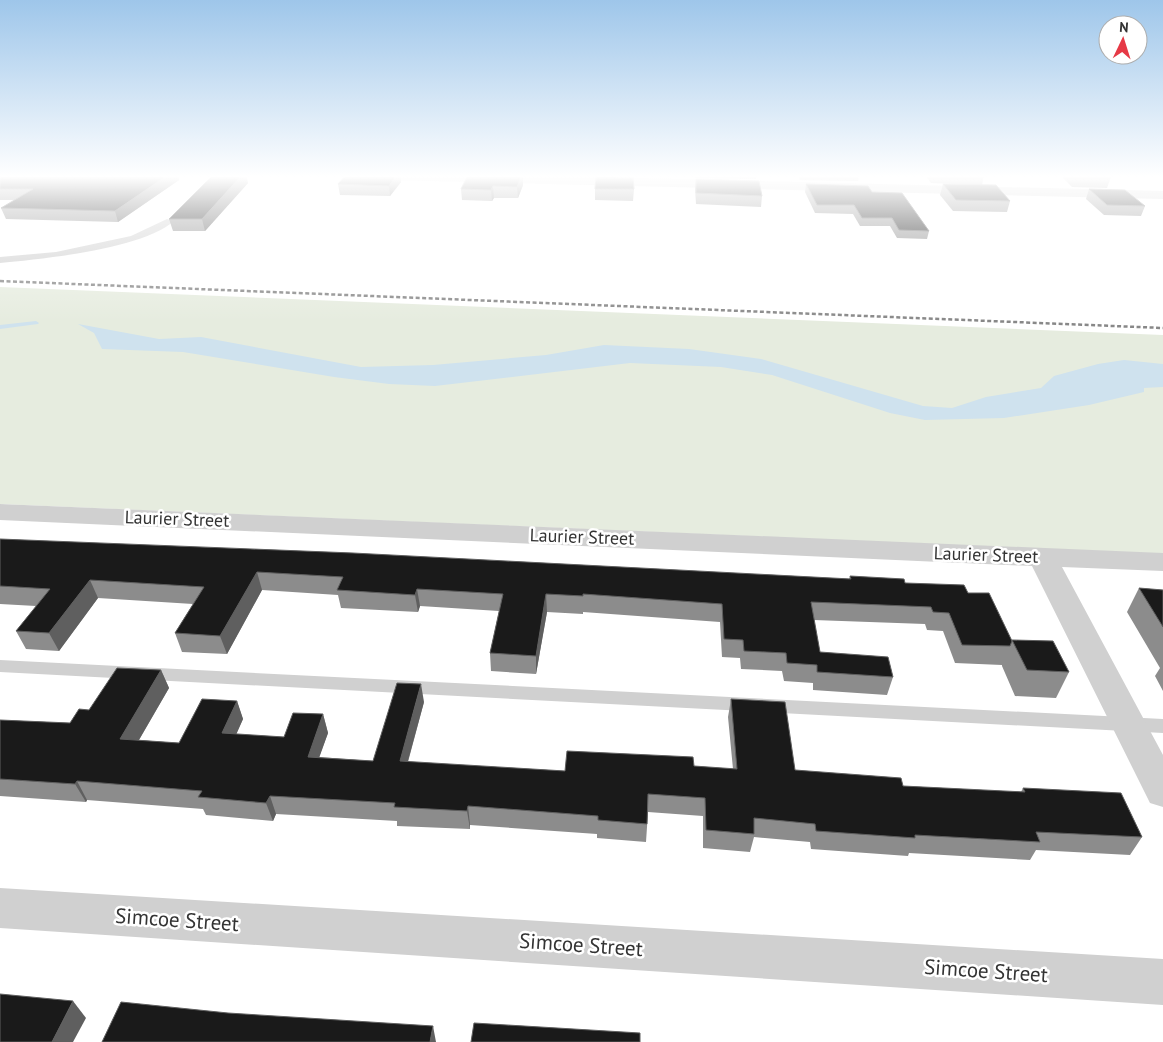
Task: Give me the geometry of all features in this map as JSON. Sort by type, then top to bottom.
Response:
[{"type":"street","name":"Laurier Street","points":[[0,512],[1163,562]]},
{"type":"street","points":[[1042,557],[1163,791]]},
{"type":"street","name":"Simcoe Street","points":[[0,908],[1163,982]]},
{"type":"lane","points":[[0,260],[56,255],[134,238],[164,224]]},
{"type":"lane","points":[[0,666],[1163,726]]},
{"type":"shaded area","points":[[0,287],[1163,335],[1163,554],[0,504]]},
{"type":"water","points":[[78,324],[159,339],[201,337],[361,367],[433,365],[546,355],[604,345],[689,349],[761,359],[923,406],[952,408],[986,397],[1041,388],[1054,376],[1098,364],[1124,360],[1163,364],[1163,387],[1144,388],[1144,392],[1089,405],[1004,418],[925,420],[890,413],[772,375],[721,367],[630,363],[435,386],[389,384],[334,377],[183,352],[102,349],[94,333]]},
{"type":"building","points":[[895,224],[924,224],[929,231],[899,230]]},
{"type":"building","points":[[0,539],[353,553],[851,579],[850,576],[904,579],[905,583],[964,585],[968,593],[989,593],[1012,641],[1010,646],[962,645],[949,613],[933,612],[931,607],[811,602],[820,652],[888,657],[893,677],[817,672],[817,665],[787,663],[786,653],[744,651],[743,640],[724,639],[722,604],[583,594],[583,596],[546,594],[536,656],[490,653],[503,594],[417,589],[415,595],[337,590],[343,577],[257,572],[220,636],[175,633],[204,587],[90,580],[49,633],[16,631],[50,589],[0,586]]},
{"type":"building","points":[[1139,588],[1163,590],[1163,627]]},
{"type":"building","points":[[1012,640],[1053,641],[1069,672],[1027,670]]},
{"type":"building","points":[[117,668],[161,670],[120,739],[179,743],[202,699],[237,701],[222,733],[284,737],[293,713],[323,714],[308,757],[373,761],[397,683],[421,684],[400,761],[565,771],[567,751],[693,757],[694,766],[737,769],[731,699],[785,702],[795,770],[901,778],[903,786],[1025,792],[1023,788],[1121,793],[1142,837],[1036,832],[1040,842],[915,835],[915,838],[816,831],[815,824],[754,818],[754,834],[706,830],[705,798],[648,794],[647,824],[598,820],[598,816],[468,806],[467,811],[394,807],[395,803],[270,796],[266,803],[198,797],[202,791],[77,781],[75,784],[0,779],[0,720],[70,723],[79,709],[89,710]]},
{"type":"building","points":[[0,994],[73,1001],[52,1042],[0,1042]]},
{"type":"building","points":[[121,1002],[228,1013],[433,1026],[430,1042],[102,1042]]},
{"type":"building","points":[[474,1023],[640,1033],[640,1042],[471,1042]]},
{"type":"waterway","points":[[0,327],[36,323]]},
{"type":"railway","points":[[0,281],[1163,328]]}]
